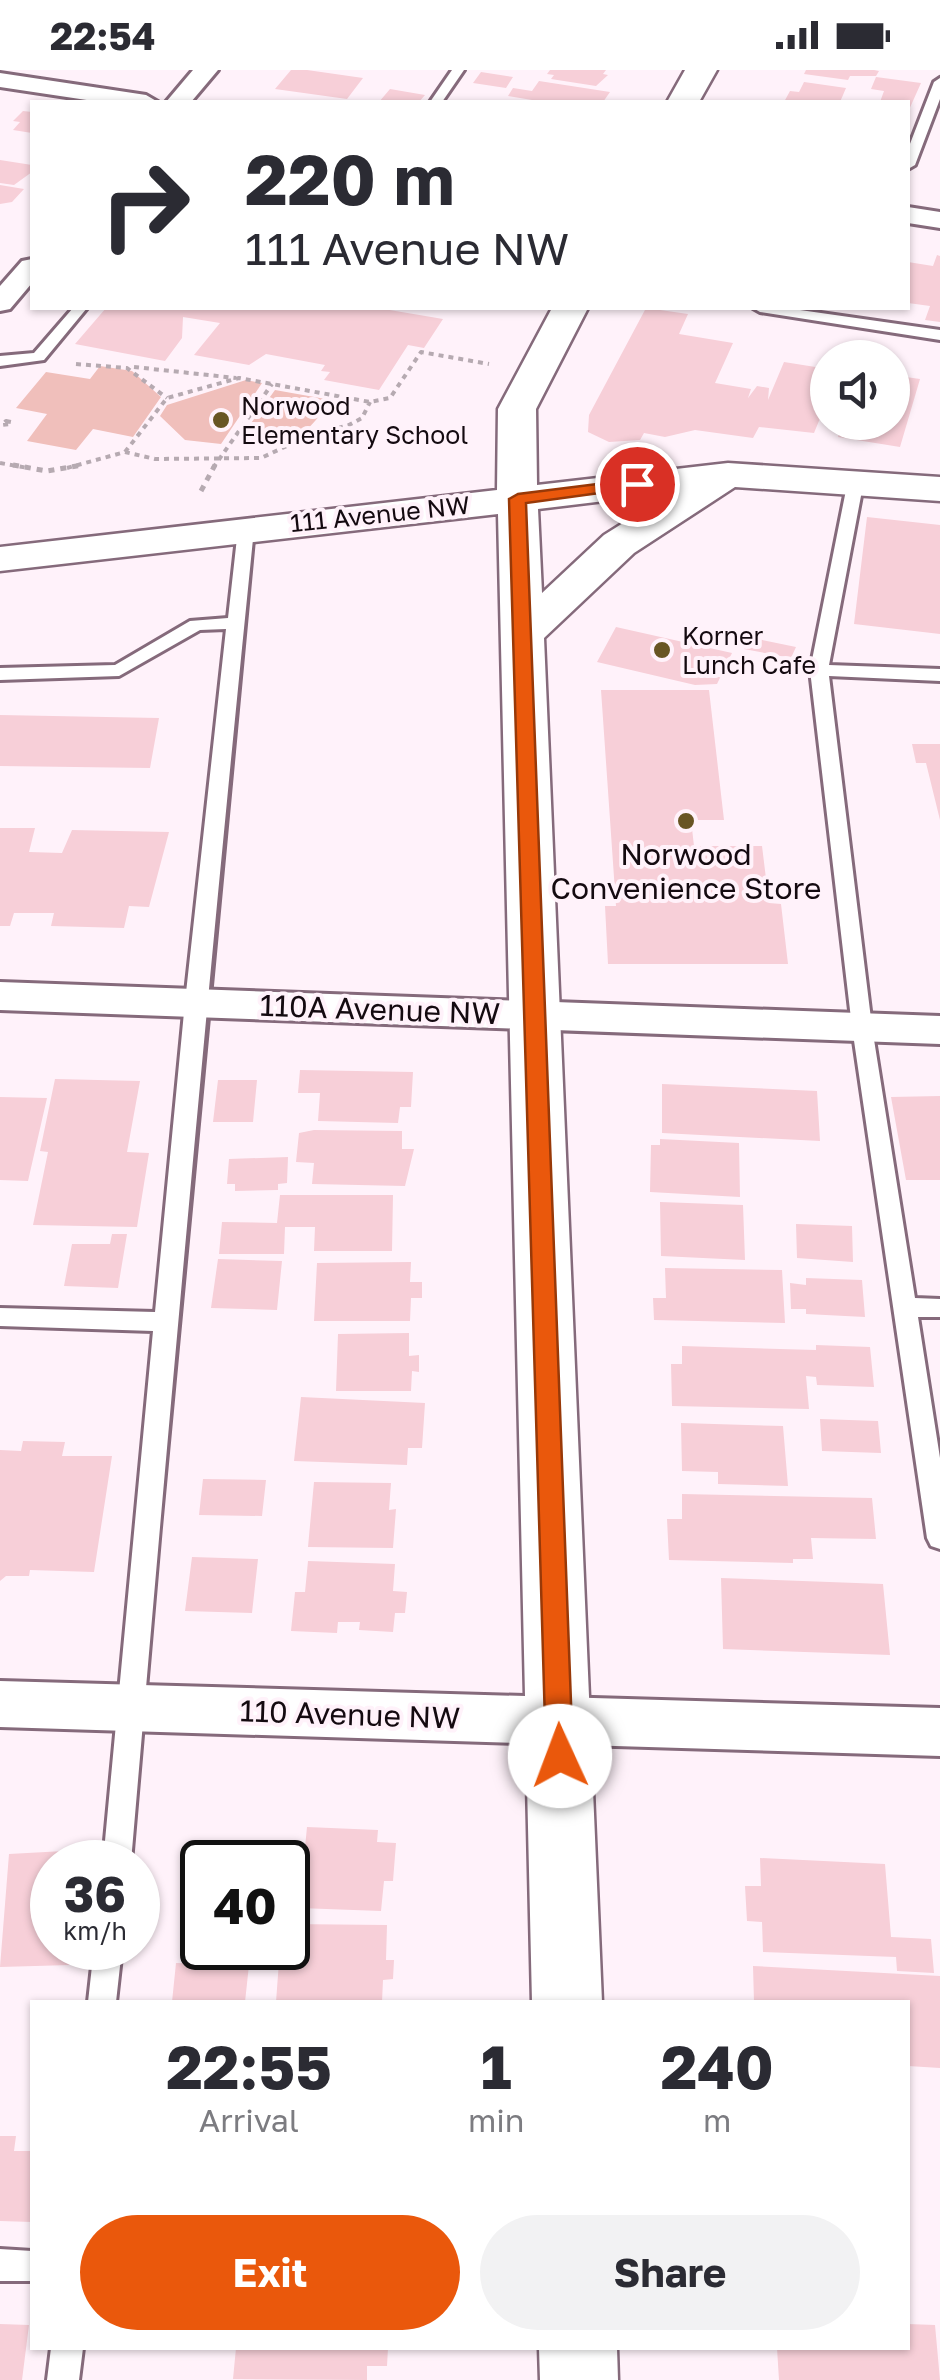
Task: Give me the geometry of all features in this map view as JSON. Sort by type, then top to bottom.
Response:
[{"type":"street","points":[[180,100],[206,70]]},
{"type":"street","points":[[684,100],[700,70]]},
{"type":"street","points":[[0,80],[133,100]]},
{"type":"street","points":[[910,215],[940,220]]},
{"type":"street","points":[[0,303],[30,269]]},
{"type":"street","points":[[567,2000],[518,408],[569,310]]},
{"type":"street","points":[[522,635],[619,544],[728,475]]},
{"type":"street","name":"111 Avenue NW","points":[[0,559],[728,475],[856,480],[940,489]]},
{"type":"street","name":"110A Avenue NW","points":[[0,996],[940,1030]]},
{"type":"street","name":"110 Avenue NW","points":[[0,1704],[940,1732]]},
{"type":"street","points":[[578,2350],[579,2380]]},
{"type":"lane","points":[[437,100],[458,70]]},
{"type":"lane","points":[[910,160],[940,82]]},
{"type":"lane","points":[[0,361],[39,356],[78,310]]},
{"type":"lane","points":[[789,310],[848,314],[940,336]]},
{"type":"lane","points":[[856,480],[820,670],[862,1028],[940,1538]]},
{"type":"lane","points":[[119,1840],[195,1002],[246,529]]},
{"type":"lane","points":[[0,674],[119,670],[196,625],[238,623]]},
{"type":"lane","points":[[820,670],[940,674]]},
{"type":"lane","points":[[906,1306],[940,1308]]},
{"type":"lane","points":[[0,1316],[167,1322]]},
{"type":"lane","points":[[102,2000],[106,1970]]},
{"type":"lane","points":[[0,2265],[30,2266]]},
{"type":"lane","points":[[63,2380],[67,2350]]},
{"type":"path","points":[[64,366],[98,362],[240,378],[370,402],[390,398],[421,352],[489,364]]},
{"type":"path","points":[[133,367],[168,398]]},
{"type":"path","points":[[125,452],[168,398],[240,378]]},
{"type":"path","points":[[202,490],[272,384]]},
{"type":"path","points":[[0,463],[47,471],[125,452],[155,459],[261,458],[310,436],[349,425],[362,418],[370,402]]},
{"type":"shaded area","points":[[100,366],[132,371],[161,397],[133,437],[93,429],[76,450],[27,441],[47,414],[16,408],[46,372],[90,379]]},
{"type":"shaded area","points":[[246,380],[262,383],[221,444],[185,440],[160,416],[167,405]]},
{"type":"shaded area","points":[[275,390],[331,400],[312,424],[294,437],[272,441],[241,437]]},
{"type":"building","points":[[291,70],[363,78],[347,99],[275,89]]},
{"type":"building","points":[[550,70],[606,70],[603,74],[608,75],[596,86],[551,79],[554,75],[547,74]]},
{"type":"building","points":[[806,70],[879,71],[876,76],[850,76],[848,80],[804,74]]},
{"type":"building","points":[[481,72],[513,77],[506,88],[473,83]]},
{"type":"building","points":[[876,77],[921,83],[910,108],[910,100],[881,100],[884,91],[871,89]]},
{"type":"building","points":[[539,81],[610,92],[604,100],[532,100],[508,96],[513,88],[532,91]]},
{"type":"building","points":[[804,82],[846,88],[841,100],[785,100],[790,91],[799,92]]},
{"type":"building","points":[[390,89],[425,95],[421,100],[381,100]]},
{"type":"building","points":[[23,111],[30,112],[30,133],[13,130],[20,122],[13,121]]},
{"type":"building","points":[[0,160],[30,165],[30,173],[14,185],[0,183]]},
{"type":"building","points":[[0,185],[24,189],[12,202],[0,204]]},
{"type":"building","points":[[937,255],[940,256],[940,322],[925,320],[930,306],[910,303],[910,262],[933,266]]},
{"type":"building","points":[[104,310],[390,310],[443,319],[424,348],[408,345],[379,390],[324,380],[330,372],[321,371],[325,365],[266,354],[249,365],[194,355],[220,323],[183,317],[182,338],[165,361],[75,344]]},
{"type":"building","points":[[645,310],[688,314],[679,334],[733,343],[715,383],[751,389],[748,398],[757,386],[769,388],[768,400],[784,362],[810,366],[810,433],[759,427],[753,438],[695,430],[665,437],[644,433],[640,440],[609,442],[588,432],[589,415]]},
{"type":"building","points":[[910,378],[920,379],[910,413]]},
{"type":"building","points":[[857,440],[902,440],[900,447]]},
{"type":"building","points":[[867,517],[940,525],[940,634],[854,624]]},
{"type":"building","points":[[616,627],[732,653],[717,684],[695,685],[597,662]]},
{"type":"building","points":[[748,637],[796,647],[791,658],[744,649]]},
{"type":"building","points":[[601,690],[709,690],[724,820],[691,820],[694,846],[762,846],[769,903],[781,904],[788,964],[608,964],[605,906],[616,906]]},
{"type":"building","points":[[0,715],[159,718],[150,768],[0,766]]},
{"type":"building","points":[[912,744],[940,744],[940,820],[926,763],[916,763]]},
{"type":"building","points":[[0,828],[35,828],[29,852],[62,853],[72,830],[169,832],[149,907],[129,906],[124,928],[51,926],[54,913],[14,913],[10,926],[0,926]]},
{"type":"building","points":[[300,1070],[413,1072],[411,1107],[400,1107],[398,1123],[318,1121],[320,1093],[298,1093]]},
{"type":"building","points":[[55,1079],[140,1081],[127,1152],[149,1153],[137,1227],[33,1225],[48,1152],[40,1151]]},
{"type":"building","points":[[218,1080],[257,1080],[253,1122],[213,1122]]},
{"type":"building","points":[[662,1084],[817,1091],[820,1141],[662,1133]]},
{"type":"building","points":[[940,1096],[940,1180],[906,1180],[891,1097]]},
{"type":"building","points":[[0,1097],[47,1098],[28,1181],[0,1180]]},
{"type":"building","points":[[402,1131],[402,1149],[414,1149],[405,1186],[312,1184],[314,1163],[296,1162],[299,1133]]},
{"type":"building","points":[[660,1139],[739,1143],[740,1197],[650,1192],[651,1145],[660,1145]]},
{"type":"building","points":[[288,1157],[287,1183],[278,1184],[278,1190],[235,1191],[235,1184],[227,1184],[229,1159]]},
{"type":"building","points":[[280,1195],[393,1195],[392,1251],[314,1251],[315,1227],[285,1227],[284,1254],[219,1254],[222,1222],[277,1223]]},
{"type":"building","points":[[660,1202],[743,1205],[745,1260],[661,1256]]},
{"type":"building","points":[[796,1224],[852,1226],[853,1262],[797,1258]]},
{"type":"building","points":[[112,1234],[127,1234],[118,1288],[64,1286],[72,1244],[110,1244]]},
{"type":"building","points":[[218,1259],[282,1261],[277,1310],[211,1308]]},
{"type":"building","points":[[411,1262],[410,1282],[422,1282],[422,1298],[411,1298],[410,1321],[314,1321],[317,1263]]},
{"type":"building","points":[[665,1268],[782,1270],[785,1323],[654,1320],[653,1298],[666,1298]]},
{"type":"building","points":[[806,1278],[862,1280],[865,1317],[806,1314],[806,1309],[791,1309],[790,1283],[806,1285]]},
{"type":"building","points":[[409,1333],[409,1356],[419,1355],[419,1372],[412,1371],[411,1391],[336,1391],[338,1334]]},
{"type":"building","points":[[816,1345],[870,1347],[874,1387],[817,1385],[816,1377],[806,1376],[809,1409],[672,1406],[671,1364],[682,1364],[682,1346],[816,1350]]},
{"type":"building","points":[[301,1397],[425,1403],[422,1448],[408,1448],[407,1465],[294,1461]]},
{"type":"building","points":[[820,1419],[878,1421],[881,1453],[822,1451]]},
{"type":"building","points":[[681,1423],[783,1426],[788,1486],[718,1484],[718,1472],[682,1471]]},
{"type":"building","points":[[23,1441],[65,1442],[62,1456],[112,1456],[94,1572],[30,1570],[29,1576],[6,1576],[0,1581],[0,1450],[21,1451]]},
{"type":"building","points":[[203,1479],[266,1480],[262,1516],[199,1515]]},
{"type":"building","points":[[314,1482],[391,1483],[389,1510],[396,1509],[393,1548],[308,1547]]},
{"type":"building","points":[[682,1494],[872,1498],[876,1539],[811,1538],[813,1559],[793,1559],[793,1563],[669,1560],[667,1519],[682,1519]]},
{"type":"building","points":[[192,1557],[258,1559],[252,1613],[185,1611]]},
{"type":"building","points":[[308,1561],[395,1564],[393,1591],[407,1592],[405,1613],[395,1613],[393,1632],[359,1630],[360,1622],[338,1622],[337,1633],[291,1631],[295,1592],[305,1592]]},
{"type":"building","points":[[721,1578],[883,1584],[890,1655],[723,1649]]},
{"type":"building","points":[[307,1827],[378,1830],[377,1842],[396,1843],[393,1881],[384,1881],[381,1911],[310,1908],[310,1840],[306,1840]]},
{"type":"building","points":[[30,1853],[30,1966],[0,1967],[9,1854]]},
{"type":"building","points":[[760,1858],[885,1864],[891,1937],[931,1939],[934,1973],[897,1971],[896,1957],[763,1952],[762,1922],[747,1921],[745,1886],[761,1886]]},
{"type":"building","points":[[310,1924],[387,1925],[386,1960],[394,1960],[393,1979],[383,1980],[382,2000],[276,2000],[278,1970],[310,1970]]},
{"type":"building","points":[[176,1963],[180,1963],[180,1970],[248,1970],[245,2000],[172,2000]]},
{"type":"building","points":[[753,1966],[940,1976],[940,2068],[910,2066],[910,2000],[754,2000]]},
{"type":"building","points":[[0,2136],[16,2136],[14,2151],[30,2151],[30,2222],[0,2221]]},
{"type":"building","points":[[0,2324],[29,2325],[22,2380],[0,2380]]},
{"type":"building","points":[[910,2324],[935,2325],[940,2380],[779,2380],[777,2350],[910,2350]]},
{"type":"building","points":[[236,2350],[388,2350],[387,2366],[367,2366],[367,2380],[233,2379]]},
{"type":"place","name":"Norwood Elementary School","points":[[221,420]]},
{"type":"place","name":"Korner Lunch Cafe","points":[[662,650]]},
{"type":"place","name":"Norwood Convenience Store","points":[[686,821]]},
{"type":"route","points":[[560,1756],[518,499],[637,484]]}]
